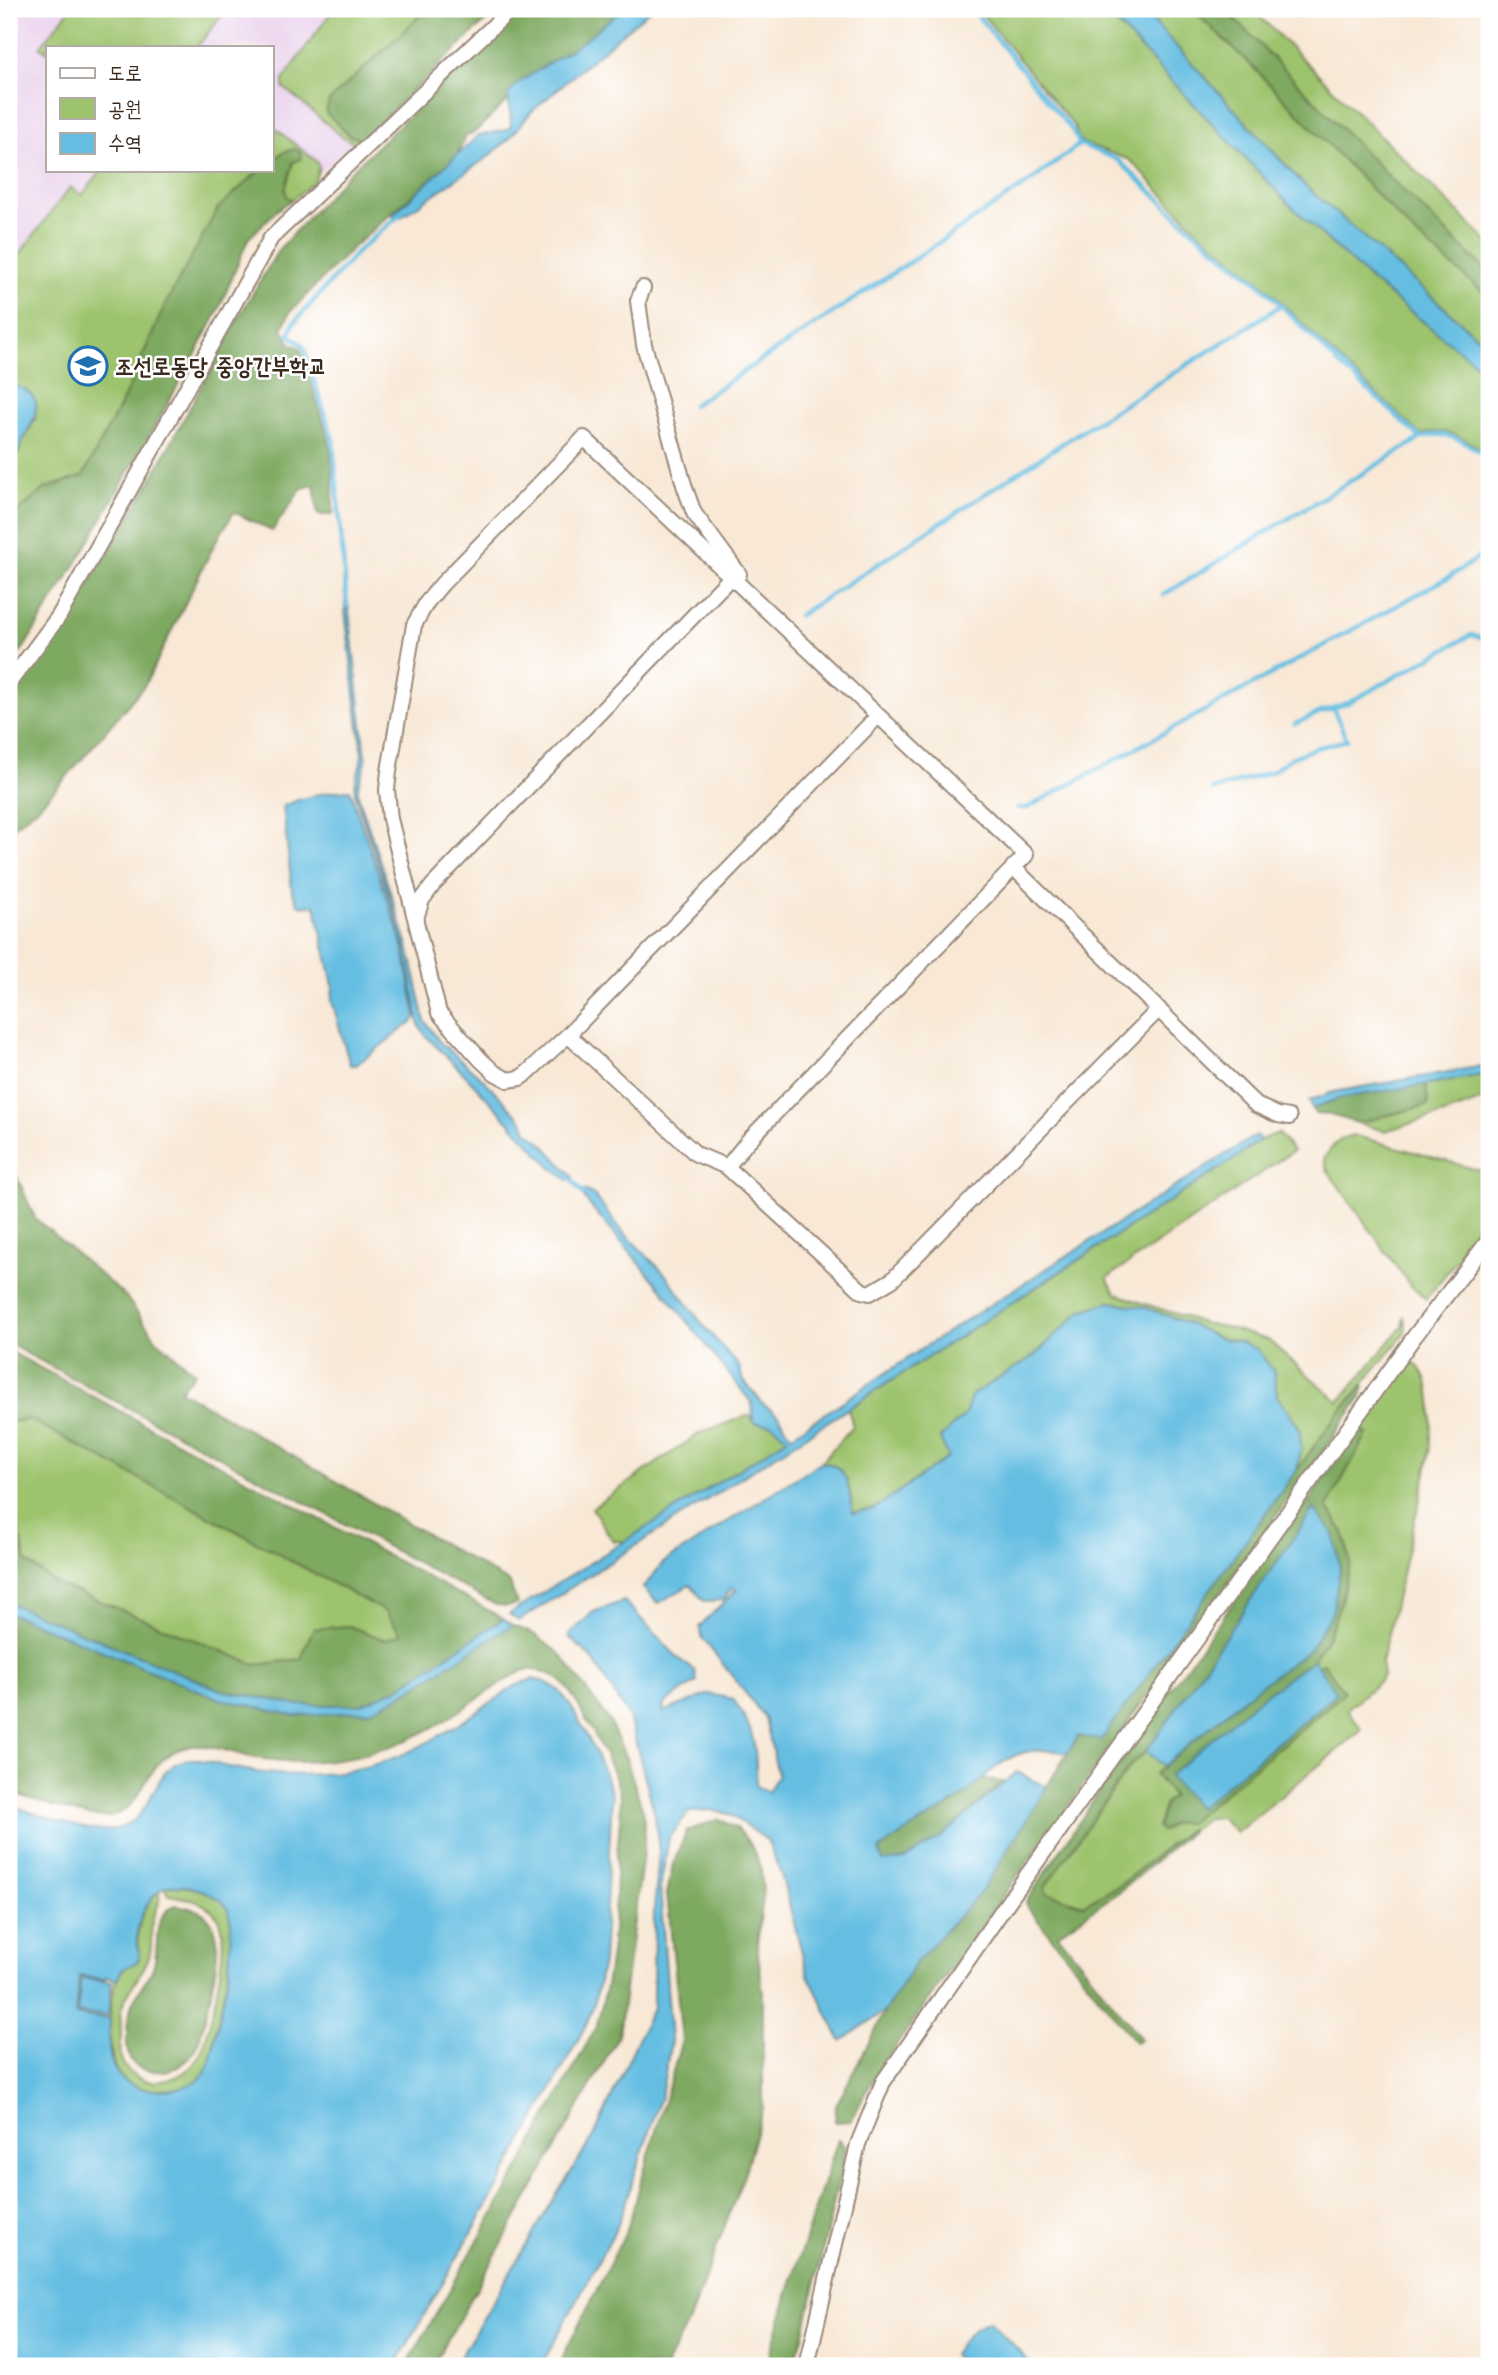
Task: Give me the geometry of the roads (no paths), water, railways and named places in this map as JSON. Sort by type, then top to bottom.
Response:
[{"type":"street","points":[[9,683],[59,616],[271,238],[511,9]]},
{"type":"street","points":[[643,288],[638,301],[645,345],[694,513],[760,604]]},
{"type":"street","points":[[727,1167],[747,1142],[1026,855],[584,438],[442,584],[427,602],[414,625],[387,790],[390,820],[439,1013],[461,1040],[495,1073],[508,1080],[520,1078],[568,1035],[878,716]]},
{"type":"street","points":[[416,919],[422,900],[433,885],[732,576]]},
{"type":"street","points":[[1013,867],[1256,1105],[1289,1117]]},
{"type":"street","points":[[568,1035],[696,1154],[727,1167],[862,1291],[870,1293],[892,1280],[1159,1009]]},
{"type":"street","points":[[807,2366],[858,2144],[883,2082],[1414,1337],[1489,1240]]},
{"type":"water","points":[[623,9],[651,9],[531,112],[510,138],[488,157],[401,217],[392,215],[479,135],[507,130],[511,125],[508,94],[518,83],[579,44]]},
{"type":"water","points":[[1103,9],[1142,9],[1302,183],[1489,347],[1489,374],[1372,281],[1289,204]]},
{"type":"water","points":[[16,386],[33,397],[36,410],[9,479],[9,387]]},
{"type":"water","points":[[348,602],[366,760],[358,795],[408,945],[425,1021],[440,1042],[484,1080],[524,1122],[527,1131],[542,1143],[573,1177],[568,1180],[552,1168],[426,1036],[419,1025],[405,945],[355,794],[362,753],[345,610],[345,603]]},
{"type":"water","points":[[350,790],[403,945],[416,1016],[356,1065],[350,1065],[332,1001],[333,985],[315,905],[298,904],[292,891],[283,806],[316,795]]},
{"type":"water","points":[[1489,1065],[1489,1074],[1337,1099],[1312,1109],[1309,1101],[1333,1092]]},
{"type":"water","points":[[1256,1135],[1260,1140],[1230,1162],[519,1621],[509,1614],[787,1439],[773,1425],[754,1423],[751,1402],[579,1190],[595,1196],[623,1232],[665,1274],[707,1330],[739,1366],[742,1378],[763,1404],[779,1416],[791,1436],[935,1340]]},
{"type":"water","points":[[1109,1302],[1144,1307],[1218,1338],[1241,1342],[1257,1349],[1274,1372],[1277,1396],[1299,1427],[1301,1449],[1297,1470],[1101,1740],[1078,1736],[1068,1753],[1037,1751],[1011,1757],[957,1800],[879,1850],[883,1862],[906,1859],[941,1837],[1017,1772],[1047,1787],[982,1891],[916,1962],[885,2011],[841,2041],[808,1975],[781,1874],[767,1840],[729,1814],[712,1810],[689,1812],[669,1838],[660,1887],[671,2041],[661,2096],[617,2227],[541,2366],[455,2366],[594,2136],[653,2006],[654,1911],[659,1852],[655,1815],[629,1717],[591,1657],[568,1636],[593,1612],[624,1601],[678,1658],[695,1671],[697,1681],[664,1704],[663,1712],[709,1694],[733,1699],[746,1720],[753,1740],[756,1786],[768,1792],[778,1775],[765,1718],[703,1639],[699,1627],[736,1590],[732,1587],[723,1600],[704,1601],[690,1585],[658,1603],[643,1588],[663,1563],[821,1462],[831,1464],[843,1474],[849,1487],[853,1513],[874,1509],[948,1457],[940,1438],[965,1415],[972,1395],[1034,1356],[1081,1311]]},
{"type":"water","points":[[1314,1508],[1334,1535],[1340,1569],[1333,1611],[1309,1650],[1245,1697],[1164,1766],[1146,1752]]},
{"type":"water","points":[[9,1603],[221,1690],[297,1705],[360,1705],[397,1689],[503,1619],[512,1625],[397,1698],[370,1711],[296,1716],[220,1699],[9,1613]]},
{"type":"water","points":[[1313,1660],[1337,1693],[1199,1808],[1169,1776],[1251,1705]]},
{"type":"water","points":[[532,1679],[557,1689],[581,1724],[609,1785],[612,1796],[603,1962],[595,2001],[587,2023],[494,2194],[395,2366],[9,2366],[9,1805],[81,1827],[102,1830],[121,1827],[134,1820],[143,1810],[164,1774],[174,1765],[187,1760],[276,1774],[313,1775],[347,1771],[404,1754],[458,1724],[515,1686]],"holes":[[[168,1886],[188,1886],[221,1900],[227,1908],[231,1922],[229,1972],[210,2062],[206,2072],[189,2085],[168,2090],[144,2089],[124,2080],[111,2061],[110,2019],[75,2015],[79,1976],[117,1980],[122,1970],[138,1961],[138,1931],[142,1915],[150,1901]]]},
{"type":"water","points":[[81,1978],[112,1982],[108,2016],[77,2013]]},
{"type":"water","points":[[989,2321],[1033,2366],[962,2366],[953,2354],[969,2334]]},
{"type":"waterway","points":[[973,10],[1072,130],[1080,144],[1118,160],[1193,231],[1263,287],[1334,359],[1421,438]]},
{"type":"waterway","points":[[693,405],[1031,181],[1080,144]]},
{"type":"waterway","points":[[347,606],[333,440],[303,345],[289,335],[293,324],[359,250],[401,214]]},
{"type":"waterway","points":[[798,616],[1063,443],[1282,305]]},
{"type":"waterway","points":[[1163,595],[1421,438],[1430,435],[1448,436],[1465,443],[1489,459]]},
{"type":"waterway","points":[[1018,808],[1027,808],[1449,577],[1489,551]]},
{"type":"waterway","points":[[1295,724],[1348,703],[1471,635],[1489,640]]},
{"type":"waterway","points":[[1213,790],[1271,772],[1291,758],[1315,748],[1347,740],[1333,708]]},
{"type":"waterway","points":[[569,1177],[584,1194]]},
{"type":"place","name":"조선로동당 중앙간부학교","points":[[88,366]]}]
